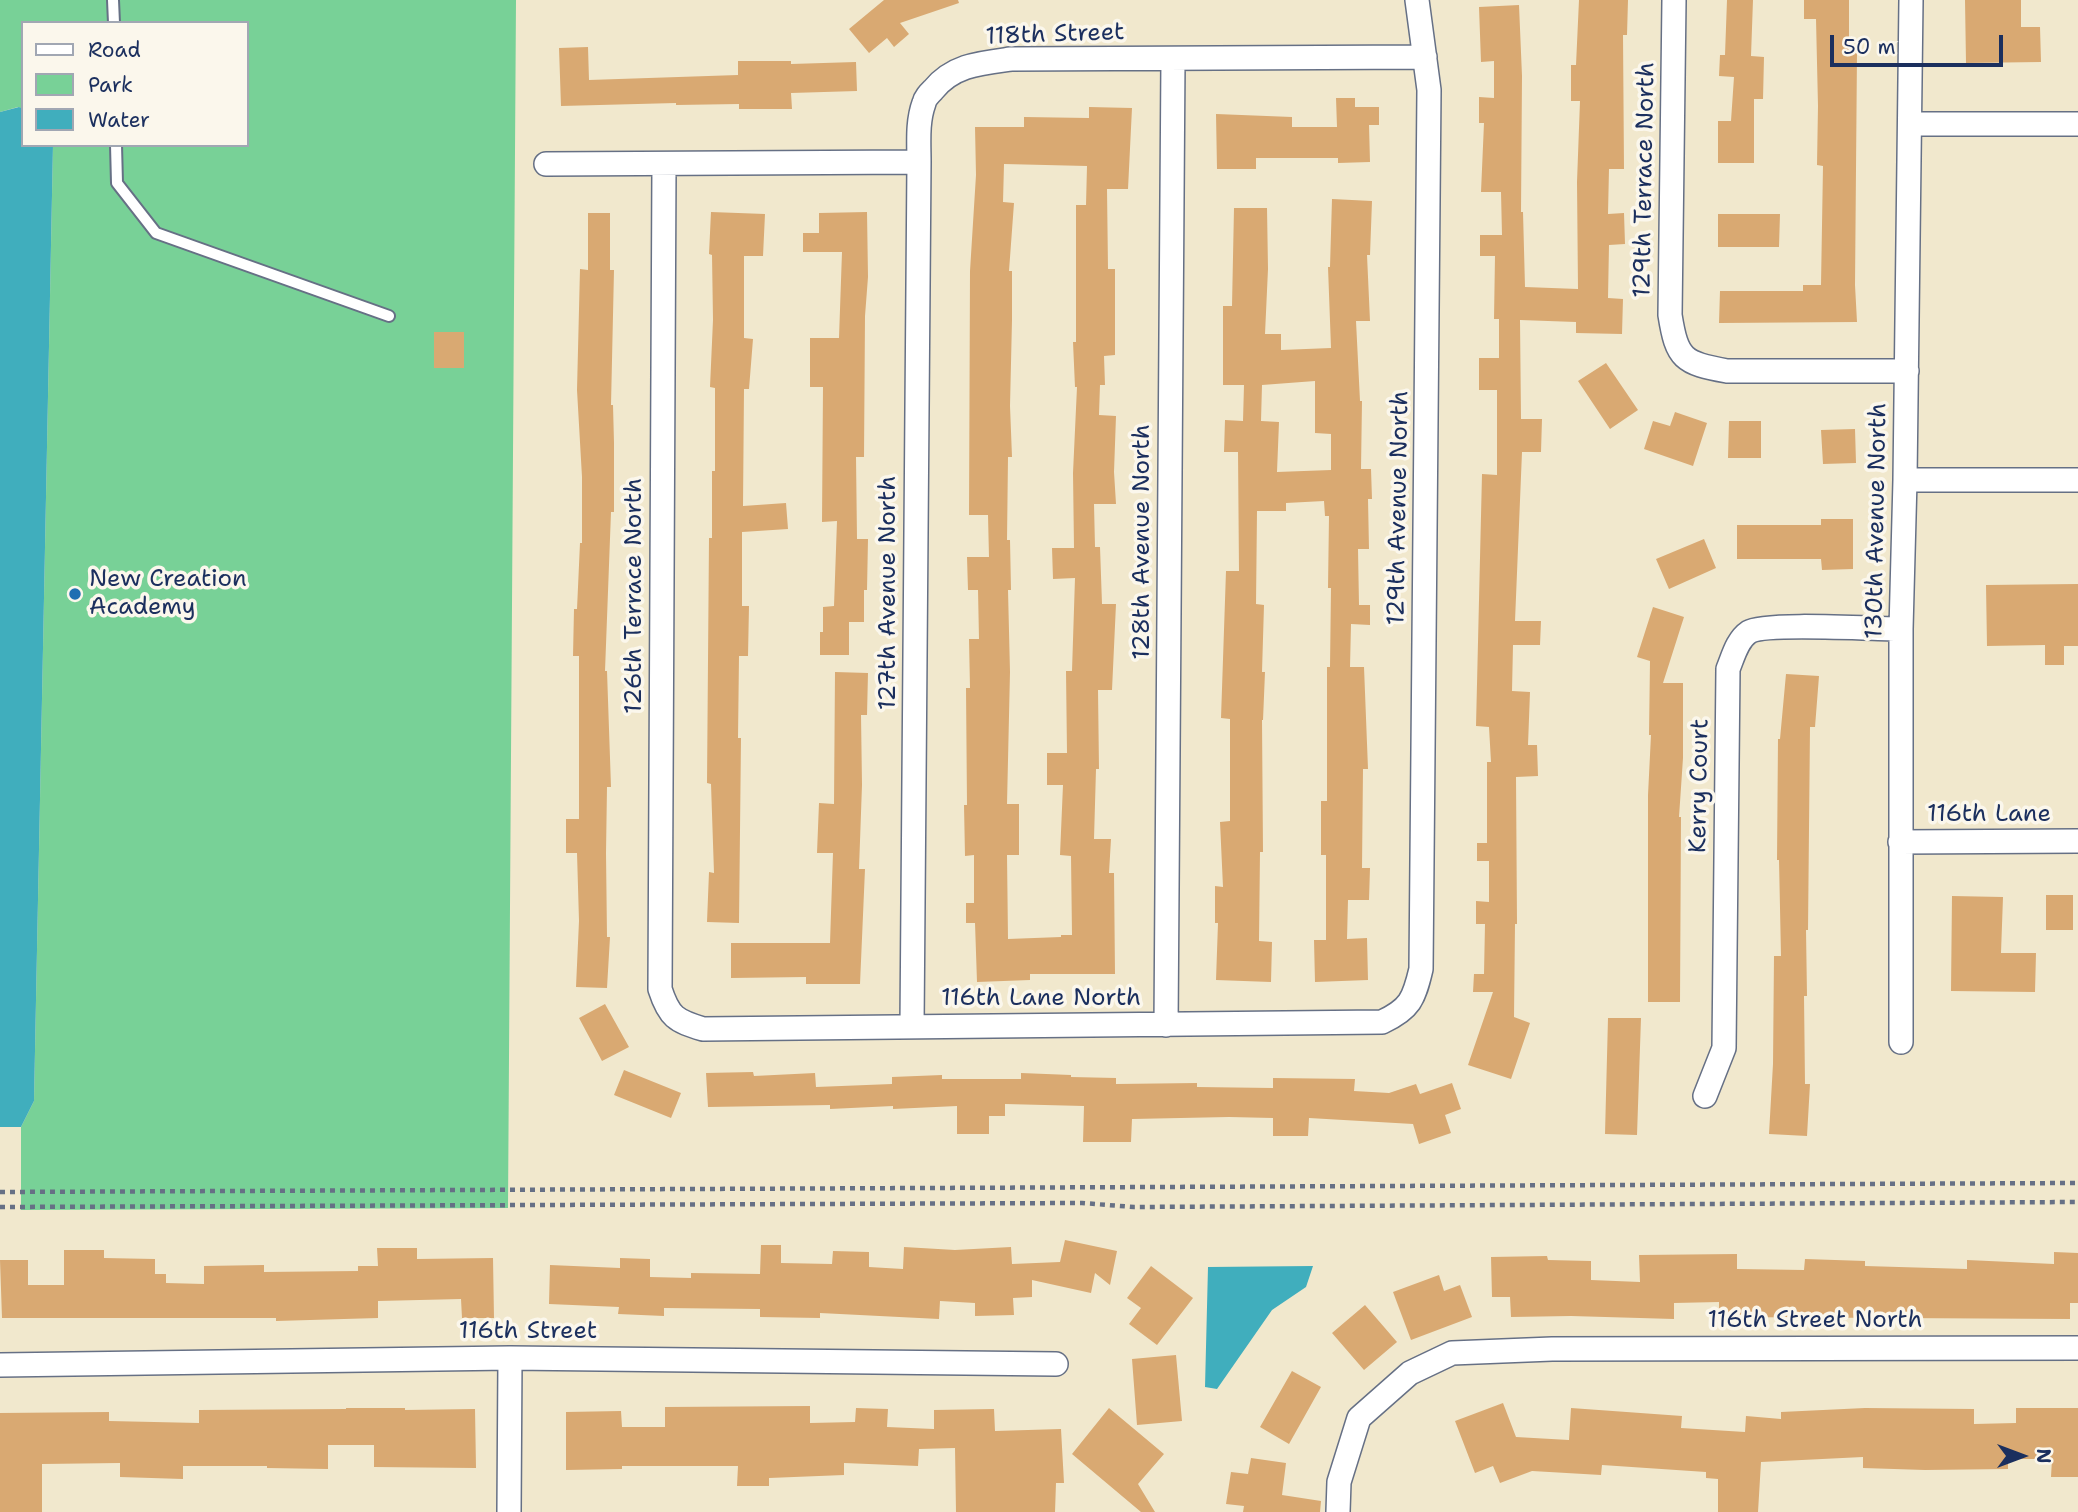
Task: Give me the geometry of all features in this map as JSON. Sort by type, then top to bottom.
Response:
[{"type":"street","name":"129th Avenue North","points":[[1402,1012],[1415,994],[1421,969],[1429,90],[1417,0]]},
{"type":"street","name":"129th Terrace North","points":[[1674,0],[1670,315],[1674,340],[1683,357],[1700,366],[1727,371],[1907,371]]},
{"type":"street","name":"130th Avenue North","points":[[1901,1042],[1901,629],[1911,0]]},
{"type":"street","name":"118th Street","points":[[919,162],[919,127],[924,100],[941,80],[960,68],[981,62],[1011,59],[1426,57]]},
{"type":"street","name":"128th Avenue North","points":[[1166,1025],[1173,59]]},
{"type":"street","points":[[1910,124],[2078,124]]},
{"type":"street","points":[[546,164],[919,162]]},
{"type":"street","name":"127th Avenue North","points":[[912,1025],[919,162]]},
{"type":"street","name":"126th Terrace North","points":[[664,165],[660,989],[666,1008],[679,1021]]},
{"type":"street","points":[[1905,480],[2078,480]]},
{"type":"street","name":"Kerry Court","points":[[1705,1096],[1724,1048],[1728,669],[1735,652],[1750,631],[1773,627],[1901,629]]},
{"type":"street","name":"116th Lane","points":[[1900,842],[2078,841]]},
{"type":"street","name":"116th Lane North","points":[[679,1021],[703,1029],[912,1025],[1166,1025],[1382,1021],[1402,1012]]},
{"type":"street","name":"116th Street North","points":[[1338,1512],[1339,1482],[1359,1418],[1410,1373],[1452,1353],[1552,1349],[2078,1348]]},
{"type":"street","points":[[509,1512],[510,1358]]},
{"type":"street","name":"116th Street","points":[[0,1365],[510,1358],[1056,1364]]},
{"type":"lane","points":[[113,0],[114,21]]},
{"type":"lane","points":[[116,147],[117,183],[156,233],[389,316]]},
{"type":"path","points":[[0,1192],[2078,1183]]},
{"type":"path","points":[[0,1207],[1068,1203],[1162,1207],[2078,1202]]},
{"type":"green space","points":[[0,0],[516,0],[508,1208],[21,1210],[21,1127],[34,1101],[53,147],[248,147],[248,21],[21,21],[21,108],[0,112]]},
{"type":"water","points":[[21,108],[21,147],[53,147],[34,1101],[21,1127],[0,1127],[0,112]]},
{"type":"water","points":[[1313,1266],[1306,1287],[1272,1310],[1217,1389],[1205,1387],[1208,1267]]},
{"type":"building","points":[[884,0],[958,0],[959,3],[900,23],[909,34],[894,47],[887,38],[869,53],[849,29]]},
{"type":"building","points":[[1579,0],[1628,0],[1627,35],[1623,35],[1624,169],[1609,169],[1608,214],[1624,213],[1625,244],[1609,245],[1608,298],[1623,299],[1622,334],[1576,333],[1576,322],[1520,320],[1521,419],[1542,419],[1541,452],[1522,452],[1515,621],[1541,621],[1540,645],[1513,645],[1512,691],[1530,692],[1528,745],[1537,745],[1538,776],[1516,777],[1517,924],[1514,1017],[1530,1023],[1511,1079],[1468,1065],[1493,992],[1473,992],[1474,974],[1484,974],[1485,924],[1476,924],[1476,901],[1489,902],[1489,861],[1477,861],[1477,843],[1487,843],[1487,762],[1491,762],[1489,727],[1476,726],[1482,474],[1497,475],[1497,390],[1479,390],[1479,358],[1499,358],[1499,319],[1494,319],[1495,256],[1480,256],[1480,235],[1502,235],[1501,192],[1481,192],[1484,123],[1479,123],[1479,97],[1494,98],[1494,61],[1481,62],[1479,7],[1519,5],[1522,76],[1521,212],[1525,287],[1578,289],[1577,182],[1580,101],[1571,101],[1571,65],[1576,65]]},
{"type":"building","points":[[1727,0],[1753,0],[1751,56],[1764,57],[1763,99],[1754,99],[1754,163],[1718,163],[1718,121],[1731,121],[1734,77],[1719,76],[1720,55],[1725,55]]},
{"type":"building","points":[[1804,0],[1849,0],[1849,53],[1857,53],[1857,322],[1719,323],[1720,291],[1803,291],[1803,285],[1821,285],[1823,166],[1817,165],[1816,19],[1804,19]]},
{"type":"building","points":[[1965,0],[2021,0],[2021,27],[2040,27],[2041,62],[1966,63]]},
{"type":"building","points":[[588,47],[589,80],[738,75],[738,61],[791,61],[791,64],[856,62],[857,91],[791,93],[792,109],[739,109],[739,104],[676,103],[561,106],[559,48]]},
{"type":"building","points":[[1336,98],[1355,98],[1355,107],[1379,107],[1379,125],[1369,125],[1370,162],[1338,163],[1338,158],[1256,158],[1256,169],[1217,169],[1216,114],[1292,117],[1292,127],[1337,127]]},
{"type":"building","points":[[1089,107],[1132,108],[1128,189],[1107,189],[1108,269],[1115,269],[1115,355],[1104,356],[1105,385],[1100,385],[1099,415],[1116,416],[1116,504],[1094,504],[1095,547],[1100,547],[1102,604],[1116,604],[1112,690],[1098,690],[1099,769],[1096,769],[1094,839],[1111,839],[1109,873],[1114,873],[1115,974],[1030,974],[1030,980],[977,982],[975,923],[966,923],[966,903],[974,903],[974,855],[965,856],[964,805],[967,805],[966,688],[970,688],[969,639],[979,639],[978,590],[968,590],[967,557],[989,557],[988,515],[969,515],[970,271],[976,175],[975,127],[1024,127],[1024,117],[1089,118]],"holes":[[[1004,164],[1087,166],[1086,205],[1076,205],[1076,342],[1073,342],[1077,387],[1073,473],[1074,548],[1052,548],[1053,579],[1075,578],[1072,671],[1066,671],[1067,753],[1047,753],[1047,785],[1063,785],[1060,855],[1071,856],[1072,935],[1008,939],[1007,855],[1019,855],[1019,804],[1007,804],[1010,672],[1008,590],[1011,590],[1010,540],[1007,540],[1008,457],[1012,457],[1012,271],[1009,271],[1014,203],[1003,202]]]},
{"type":"building","points":[[1332,199],[1372,201],[1370,255],[1367,255],[1370,321],[1356,321],[1362,401],[1361,469],[1371,469],[1372,499],[1368,499],[1369,549],[1358,549],[1359,605],[1370,605],[1370,625],[1351,624],[1350,667],[1364,667],[1368,769],[1363,769],[1362,868],[1370,868],[1369,900],[1348,900],[1347,939],[1367,938],[1368,980],[1315,982],[1314,940],[1326,940],[1326,855],[1321,855],[1321,801],[1327,801],[1327,667],[1330,667],[1331,588],[1328,588],[1329,516],[1325,516],[1324,501],[1286,503],[1286,511],[1257,511],[1256,604],[1264,605],[1262,672],[1265,672],[1259,941],[1272,942],[1271,982],[1216,980],[1218,923],[1215,923],[1215,886],[1223,887],[1220,822],[1230,821],[1230,719],[1221,718],[1226,571],[1239,571],[1238,452],[1224,452],[1225,420],[1243,421],[1244,385],[1223,385],[1223,306],[1232,306],[1234,208],[1267,208],[1265,334],[1281,334],[1281,350],[1331,348]],"holes":[[[1315,381],[1315,433],[1331,434],[1331,470],[1277,472],[1279,422],[1261,421],[1262,385]]]},
{"type":"building","points":[[711,212],[765,214],[763,256],[744,256],[744,338],[753,339],[749,389],[744,389],[743,506],[786,503],[788,529],[742,532],[742,606],[749,606],[748,656],[739,656],[739,923],[707,922],[709,872],[714,873],[711,784],[707,783],[709,538],[712,538],[712,471],[715,471],[715,388],[710,387],[713,320],[712,255],[709,254]]},
{"type":"building","points":[[867,212],[864,457],[856,457],[857,539],[868,539],[864,622],[849,622],[849,655],[820,655],[823,607],[834,606],[837,521],[822,522],[823,387],[810,387],[810,338],[839,338],[842,252],[803,252],[803,233],[819,233],[819,213]]},
{"type":"building","points":[[588,213],[610,213],[610,270],[614,270],[611,405],[614,512],[611,512],[605,671],[611,787],[607,787],[607,937],[610,937],[607,988],[576,987],[579,921],[577,853],[566,853],[566,819],[579,819],[579,656],[573,656],[574,609],[577,609],[582,543],[582,477],[577,390],[580,269],[588,270]]},
{"type":"building","points":[[1718,214],[1780,214],[1779,247],[1718,247]]},
{"type":"building","points":[[434,332],[464,332],[464,368],[434,368]]},
{"type":"building","points":[[1606,363],[1638,410],[1610,429],[1578,381]]},
{"type":"building","points":[[1675,412],[1707,423],[1693,466],[1644,449],[1653,421],[1670,426]]},
{"type":"building","points":[[1729,421],[1761,421],[1761,458],[1728,458]]},
{"type":"building","points":[[1855,429],[1856,463],[1823,464],[1821,430]]},
{"type":"building","points":[[1821,519],[1853,519],[1853,569],[1822,570],[1821,559],[1737,559],[1737,525],[1821,525]]},
{"type":"building","points":[[1704,539],[1716,568],[1669,589],[1656,559]]},
{"type":"building","points":[[2078,584],[2078,646],[2064,646],[2064,665],[2045,665],[2045,645],[1987,646],[1986,585]]},
{"type":"building","points":[[1653,607],[1684,617],[1663,683],[1683,683],[1683,758],[1679,817],[1680,1002],[1648,1002],[1650,661],[1637,657]]},
{"type":"building","points":[[835,672],[868,673],[867,715],[861,715],[859,869],[865,869],[860,984],[806,984],[806,977],[731,978],[731,943],[830,943],[833,853],[817,853],[819,803],[834,804]]},
{"type":"building","points":[[1786,674],[1819,676],[1815,727],[1810,727],[1807,996],[1804,996],[1805,1084],[1810,1084],[1807,1136],[1769,1134],[1774,956],[1781,956],[1777,860],[1778,739]]},
{"type":"building","points":[[2046,895],[2073,895],[2073,930],[2046,930]]},
{"type":"building","points":[[1952,896],[2003,897],[2001,953],[2036,953],[2035,992],[1951,991]]},
{"type":"building","points":[[605,1004],[629,1047],[602,1061],[579,1018]]},
{"type":"building","points":[[1608,1018],[1641,1018],[1637,1135],[1605,1134]]},
{"type":"building","points":[[624,1070],[681,1093],[671,1118],[614,1095]]},
{"type":"building","points":[[753,1072],[754,1076],[815,1073],[816,1087],[892,1084],[892,1077],[942,1075],[942,1079],[1021,1079],[1021,1073],[1116,1078],[1116,1084],[1197,1083],[1197,1087],[1273,1088],[1273,1078],[1355,1079],[1354,1091],[1389,1093],[1416,1084],[1420,1094],[1452,1083],[1461,1109],[1445,1115],[1451,1133],[1419,1144],[1413,1124],[1309,1118],[1308,1136],[1273,1136],[1273,1118],[1229,1117],[1132,1119],[1131,1142],[1083,1142],[1084,1106],[1005,1104],[1005,1116],[989,1116],[989,1134],[957,1134],[957,1106],[893,1109],[893,1106],[830,1109],[830,1105],[708,1107],[706,1073]]},
{"type":"building","points":[[1065,1240],[1117,1251],[1110,1285],[1095,1273],[1091,1293],[1032,1280],[1032,1297],[1013,1298],[1014,1315],[975,1316],[975,1303],[940,1301],[939,1319],[820,1313],[820,1318],[760,1317],[760,1309],[664,1308],[664,1316],[618,1314],[619,1307],[549,1304],[550,1265],[620,1268],[620,1258],[650,1259],[650,1277],[691,1278],[691,1273],[760,1274],[761,1245],[781,1245],[781,1263],[832,1264],[833,1251],[869,1252],[869,1267],[903,1269],[904,1247],[955,1250],[1011,1247],[1012,1264],[1060,1262]]},
{"type":"building","points":[[377,1248],[417,1248],[417,1259],[493,1258],[494,1318],[462,1318],[461,1299],[378,1301],[378,1318],[276,1321],[276,1318],[2,1318],[0,1260],[28,1260],[28,1285],[64,1285],[64,1250],[104,1250],[104,1258],[155,1259],[155,1274],[166,1274],[166,1283],[204,1284],[204,1266],[264,1265],[264,1272],[358,1271],[358,1266],[378,1266]]},
{"type":"building","points":[[2054,1252],[2078,1253],[2078,1303],[2070,1303],[2070,1319],[1719,1317],[1719,1302],[1674,1303],[1674,1319],[1511,1317],[1510,1297],[1492,1297],[1491,1257],[1547,1256],[1548,1260],[1591,1261],[1591,1280],[1640,1282],[1639,1255],[1737,1254],[1737,1269],[1804,1270],[1805,1259],[1865,1261],[1865,1266],[1967,1269],[1967,1260],[2054,1264]]},
{"type":"building","points":[[1151,1266],[1193,1298],[1157,1345],[1129,1324],[1141,1308],[1127,1298]]},
{"type":"building","points":[[1439,1275],[1444,1291],[1460,1285],[1472,1317],[1411,1340],[1393,1292]]},
{"type":"building","points":[[1365,1305],[1397,1342],[1364,1370],[1332,1333]]},
{"type":"building","points":[[1176,1355],[1182,1421],[1137,1425],[1132,1359]]},
{"type":"building","points":[[1292,1371],[1321,1387],[1289,1444],[1260,1427]]},
{"type":"building","points":[[1503,1403],[1516,1437],[1569,1440],[1571,1408],[1682,1416],[1681,1428],[1745,1432],[1746,1416],[1781,1419],[1781,1412],[1865,1408],[1974,1409],[1974,1424],[2016,1423],[2016,1408],[2078,1408],[2078,1477],[2051,1477],[2052,1459],[2008,1459],[2008,1469],[1925,1470],[1863,1468],[1863,1457],[1761,1462],[1758,1512],[1718,1512],[1718,1479],[1706,1478],[1706,1472],[1602,1465],[1601,1475],[1532,1471],[1500,1483],[1493,1466],[1475,1473],[1455,1421]]},
{"type":"building","points":[[810,1406],[810,1423],[855,1422],[856,1408],[888,1409],[887,1427],[934,1429],[934,1410],[994,1409],[995,1431],[1061,1429],[1064,1483],[1056,1483],[1055,1512],[956,1512],[955,1448],[919,1449],[918,1466],[844,1463],[844,1475],[769,1478],[769,1486],[737,1486],[738,1466],[622,1466],[622,1469],[566,1470],[566,1412],[621,1411],[622,1427],[665,1427],[665,1407]]},
{"type":"building","points":[[1109,1408],[1164,1454],[1138,1484],[1155,1512],[1141,1512],[1072,1454]]},
{"type":"building","points":[[475,1409],[476,1468],[374,1467],[374,1445],[328,1445],[328,1469],[183,1466],[183,1479],[120,1477],[120,1463],[42,1464],[42,1512],[0,1512],[0,1413],[109,1412],[109,1421],[199,1423],[199,1410]]},
{"type":"building","points":[[1251,1458],[1286,1463],[1282,1495],[1321,1501],[1320,1512],[1243,1512],[1244,1506],[1226,1504],[1231,1472],[1248,1474]]},
{"type":"place","name":"New Creation Academy","points":[[75,594]]}]
